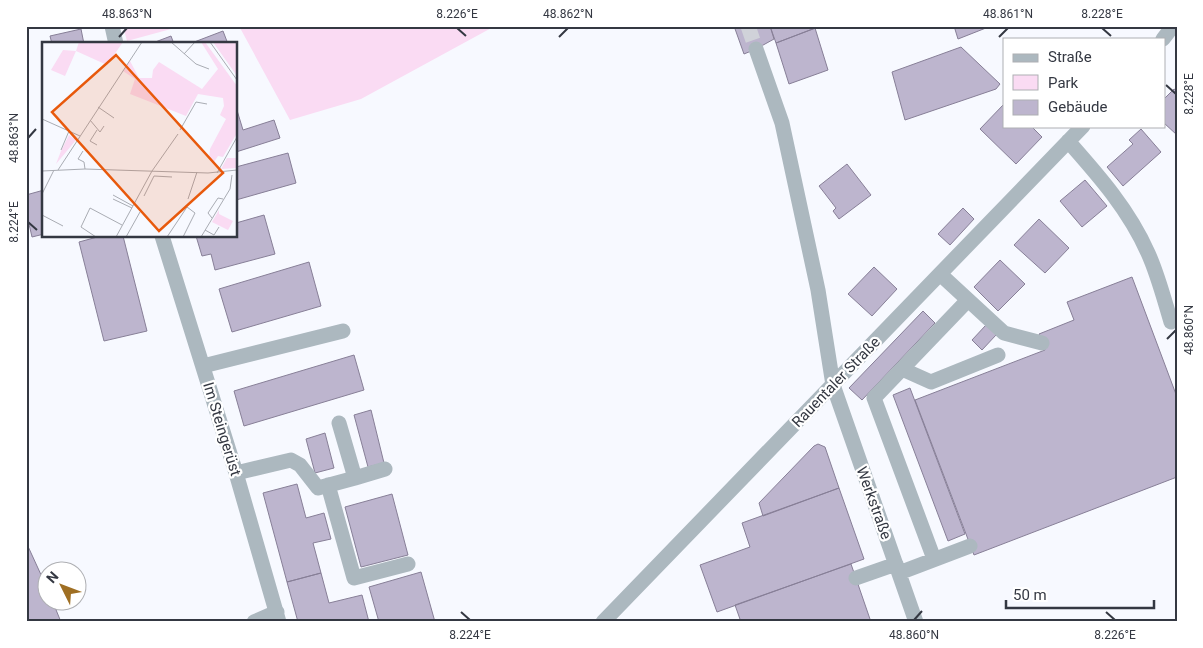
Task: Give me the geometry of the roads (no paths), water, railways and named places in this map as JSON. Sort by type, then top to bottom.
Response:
[{"type":"street","points":[[112,26],[116,42]]},
{"type":"street","name":"Werkstraße","points":[[756,49],[782,123],[818,290],[833,385],[916,622]]},
{"type":"street","name":"Rauentaler Straße","points":[[603,622],[1081,128]]},
{"type":"street","points":[[1068,141],[1101,177],[1129,217],[1149,253],[1171,322]]},
{"type":"street","name":"Im Steingerüst","points":[[163,238],[236,473],[278,617]]},
{"type":"street","points":[[940,274],[1004,333],[1042,342]]},
{"type":"street","points":[[934,559],[874,398],[968,300]]},
{"type":"street","points":[[203,366],[343,331]]},
{"type":"street","points":[[902,369],[931,382],[998,355]]},
{"type":"street","points":[[819,376],[833,385]]},
{"type":"street","points":[[339,424],[355,478]]},
{"type":"street","points":[[236,473],[291,460],[300,465],[318,488],[385,469]]},
{"type":"street","points":[[328,485],[354,578],[408,564]]},
{"type":"street","points":[[856,578],[934,559],[970,546]]},
{"type":"street","points":[[254,622],[278,617]]},
{"type":"tunnel","points":[[748,26],[756,49]]}]
